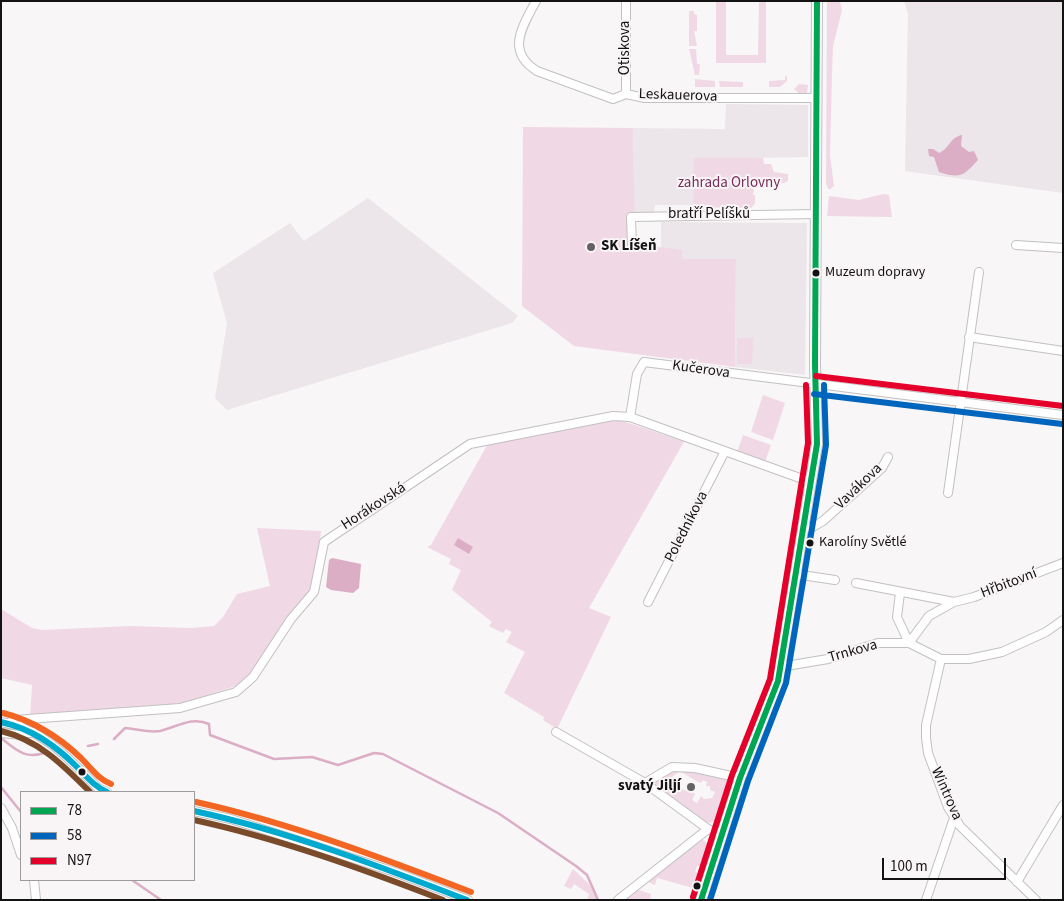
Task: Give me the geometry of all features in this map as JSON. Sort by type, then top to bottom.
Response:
[{"type":"street","name":"Leskauerova","points":[[536,1],[519,38],[520,51],[524,61],[529,67],[547,76],[598,96],[615,99],[626,94],[646,98],[816,98]]},
{"type":"street","name":"Otiskova","points":[[626,1],[626,94]]},
{"type":"street","points":[[701,900],[740,778],[773,697],[780,667],[817,444],[815,385],[817,1]]},
{"type":"street","name":"bratří Pelíšků","points":[[632,245],[631,217],[816,214]]},
{"type":"street","points":[[1016,245],[1063,248]]},
{"type":"street","points":[[948,493],[979,272]]},
{"type":"street","points":[[969,337],[1063,351]]},
{"type":"street","name":"Kučerova","points":[[630,417],[637,374],[644,362],[815,385]]},
{"type":"street","points":[[815,385],[1063,415]]},
{"type":"street","name":"Horákovská","points":[[4,722],[180,708],[236,692],[252,677],[290,619],[314,592],[324,542],[470,444],[613,416],[630,417],[812,482]]},
{"type":"street","name":"Poledníkova","points":[[648,602],[725,452]]},
{"type":"street","name":"Vavákova","points":[[803,526],[811,528],[823,521],[882,468],[888,457]]},
{"type":"street","name":"Hřbitovní","points":[[909,643],[929,616],[954,602],[974,597],[1063,563]]},
{"type":"street","points":[[795,574],[835,580]]},
{"type":"street","name":"Hřbitovní","points":[[856,583],[954,602]]},
{"type":"street","points":[[900,592],[897,617],[909,643]]},
{"type":"street","name":"Trnkova","points":[[780,667],[828,659],[878,643],[909,643],[941,659],[969,659],[1002,652],[1046,632],[1063,620]]},
{"type":"street","name":"Wintrova","points":[[941,659],[926,725],[926,738],[928,752],[954,818],[1036,900]]},
{"type":"street","points":[[4,722],[33,732],[56,746],[98,788],[105,791]]},
{"type":"street","points":[[1,733],[22,735],[33,732]]},
{"type":"street","points":[[556,732],[644,783],[708,828],[722,834]]},
{"type":"street","points":[[644,783],[672,767],[695,768],[740,778]]},
{"type":"street","points":[[1017,882],[1063,805]]},
{"type":"street","points":[[1,808],[12,828],[20,852]]},
{"type":"street","points":[[195,811],[231,820],[386,869],[468,900]]},
{"type":"street","points":[[926,900],[954,818]]},
{"type":"street","points":[[618,900],[708,828]]},
{"type":"street","points":[[34,881],[36,900]]},
{"type":"shaded area","points":[[904,1],[1063,1],[1063,193],[905,171],[908,14]]},
{"type":"shaded area","points":[[726,104],[808,105],[808,157],[746,158],[694,189],[693,205],[655,205],[654,213],[634,213],[633,128],[725,129]]},
{"type":"shaded area","points":[[962,135],[961,146],[969,152],[974,151],[978,160],[969,170],[961,175],[939,172],[934,157],[929,156],[928,149],[933,149],[939,153],[955,138]]},
{"type":"shaded area","points":[[368,198],[518,316],[512,323],[227,410],[215,398],[227,323],[213,273],[290,223],[304,241]]},
{"type":"shaded area","points":[[661,222],[807,223],[805,375],[735,367],[736,259],[682,259],[661,248]]},
{"type":"shaded area","points":[[458,538],[473,547],[469,554],[454,545]]},
{"type":"shaded area","points":[[332,558],[361,564],[359,588],[353,593],[331,590],[326,587],[329,560]]},
{"type":"green space","points":[[716,1],[726,1],[726,55],[758,55],[759,1],[766,1],[766,63],[716,63]]},
{"type":"green space","points":[[827,1],[840,1],[842,10],[833,46],[830,156],[834,186],[829,190],[826,184]]},
{"type":"green space","points":[[689,11],[694,11],[694,14],[697,15],[697,31],[694,31],[697,46],[689,46]]},
{"type":"green space","points":[[689,49],[696,49],[697,64],[700,64],[699,75],[695,75]]},
{"type":"green space","points":[[785,76],[787,76],[787,81],[780,87],[769,87],[769,81],[785,80]]},
{"type":"green space","points":[[695,79],[715,81],[715,87],[695,87]]},
{"type":"green space","points":[[719,81],[743,82],[743,87],[720,87]]},
{"type":"green space","points":[[799,84],[808,85],[807,93],[801,95],[794,89]]},
{"type":"green space","name":"SK Líšeň","points":[[523,127],[633,128],[635,244],[682,250],[682,259],[736,259],[735,367],[574,346],[522,306]]},
{"type":"green space","name":"zahrada Orlovny","points":[[694,158],[763,158],[764,164],[771,164],[774,172],[788,174],[788,181],[784,183],[755,183],[753,195],[755,195],[755,203],[751,208],[693,207]]},
{"type":"green space","points":[[883,194],[889,195],[892,217],[827,216],[829,196],[859,200]]},
{"type":"green space","points":[[737,338],[753,338],[752,364],[737,364]]},
{"type":"green space","points":[[763,395],[785,403],[773,440],[751,432]]},
{"type":"green space","points":[[620,420],[676,439],[685,440],[589,608],[611,617],[557,729],[543,720],[544,717],[504,693],[525,652],[506,642],[512,632],[506,629],[503,633],[489,626],[492,622],[452,590],[461,570],[449,564],[451,559],[427,547],[431,545],[489,442],[558,428]]},
{"type":"green space","points":[[743,435],[771,445],[765,462],[737,452]]},
{"type":"green space","points":[[257,528],[321,531],[315,582],[303,603],[253,671],[239,685],[179,704],[30,718],[32,685],[1,678],[1,609],[32,628],[42,630],[130,626],[191,628],[214,626],[223,617],[237,594],[270,586]]},
{"type":"green space","points":[[678,770],[728,779],[731,782],[717,820],[709,823],[653,784],[655,780]],"holes":[[[680,771],[701,783],[703,780],[707,782],[706,786],[710,786],[710,790],[715,792],[712,798],[704,799],[701,796],[697,803],[692,800],[695,794],[673,786],[675,782],[672,777]]]},
{"type":"green space","points":[[702,839],[707,843],[702,866],[697,866],[695,872],[698,873],[693,888],[657,878],[655,885],[646,881]]},
{"type":"green space","points":[[573,869],[589,884],[598,900],[587,900],[589,894],[574,884],[571,889],[564,886]]},
{"type":"green space","points":[[639,890],[651,894],[650,900],[621,900],[633,891]]},
{"type":"waterway","points":[[114,739],[125,728],[156,731],[197,721],[209,724],[210,735],[274,759],[312,757],[338,765],[374,753],[383,754],[498,813],[587,875],[598,900]]},
{"type":"waterway","points":[[1,738],[27,755],[47,752]]},
{"type":"waterway","points":[[88,746],[98,744]]},
{"type":"waterway","points":[[1,787],[20,811]]},
{"type":"waterway","points":[[133,881],[161,900]]},
{"type":"transit line","name":"78","points":[[701,900],[740,778],[778,681],[817,444],[815,364],[817,1]]},
{"type":"transit line","name":"N97","points":[[816,376],[1063,406]]},
{"type":"transit line","name":"N97","points":[[693,897],[732,775],[770,679],[808,443],[806,385]]},
{"type":"transit line","name":"58","points":[[710,900],[748,781],[786,683],[826,445],[824,385]]},
{"type":"transit line","name":"58","points":[[814,394],[1062,424]]},
{"type":"transit line","points":[[3,713],[25,720],[45,730],[72,750],[98,776],[111,784]]},
{"type":"transit line","points":[[1,722],[23,729],[42,739],[69,759],[95,785],[105,791]]},
{"type":"transit line","points":[[1,731],[15,735],[39,747],[89,791]]},
{"type":"transit line","points":[[196,802],[301,831],[370,854],[471,892]]},
{"type":"transit line","points":[[195,811],[298,839],[467,900]]},
{"type":"transit line","points":[[195,820],[225,827],[320,855],[443,900]]},
{"type":"place","name":"SK Líšeň","points":[[591,247]]},
{"type":"place","name":"Muzeum dopravy","points":[[816,273]]},
{"type":"place","name":"Karolíny Světlé","points":[[810,543]]},
{"type":"place","name":"svatý Jiljí","points":[[691,787]]}]
